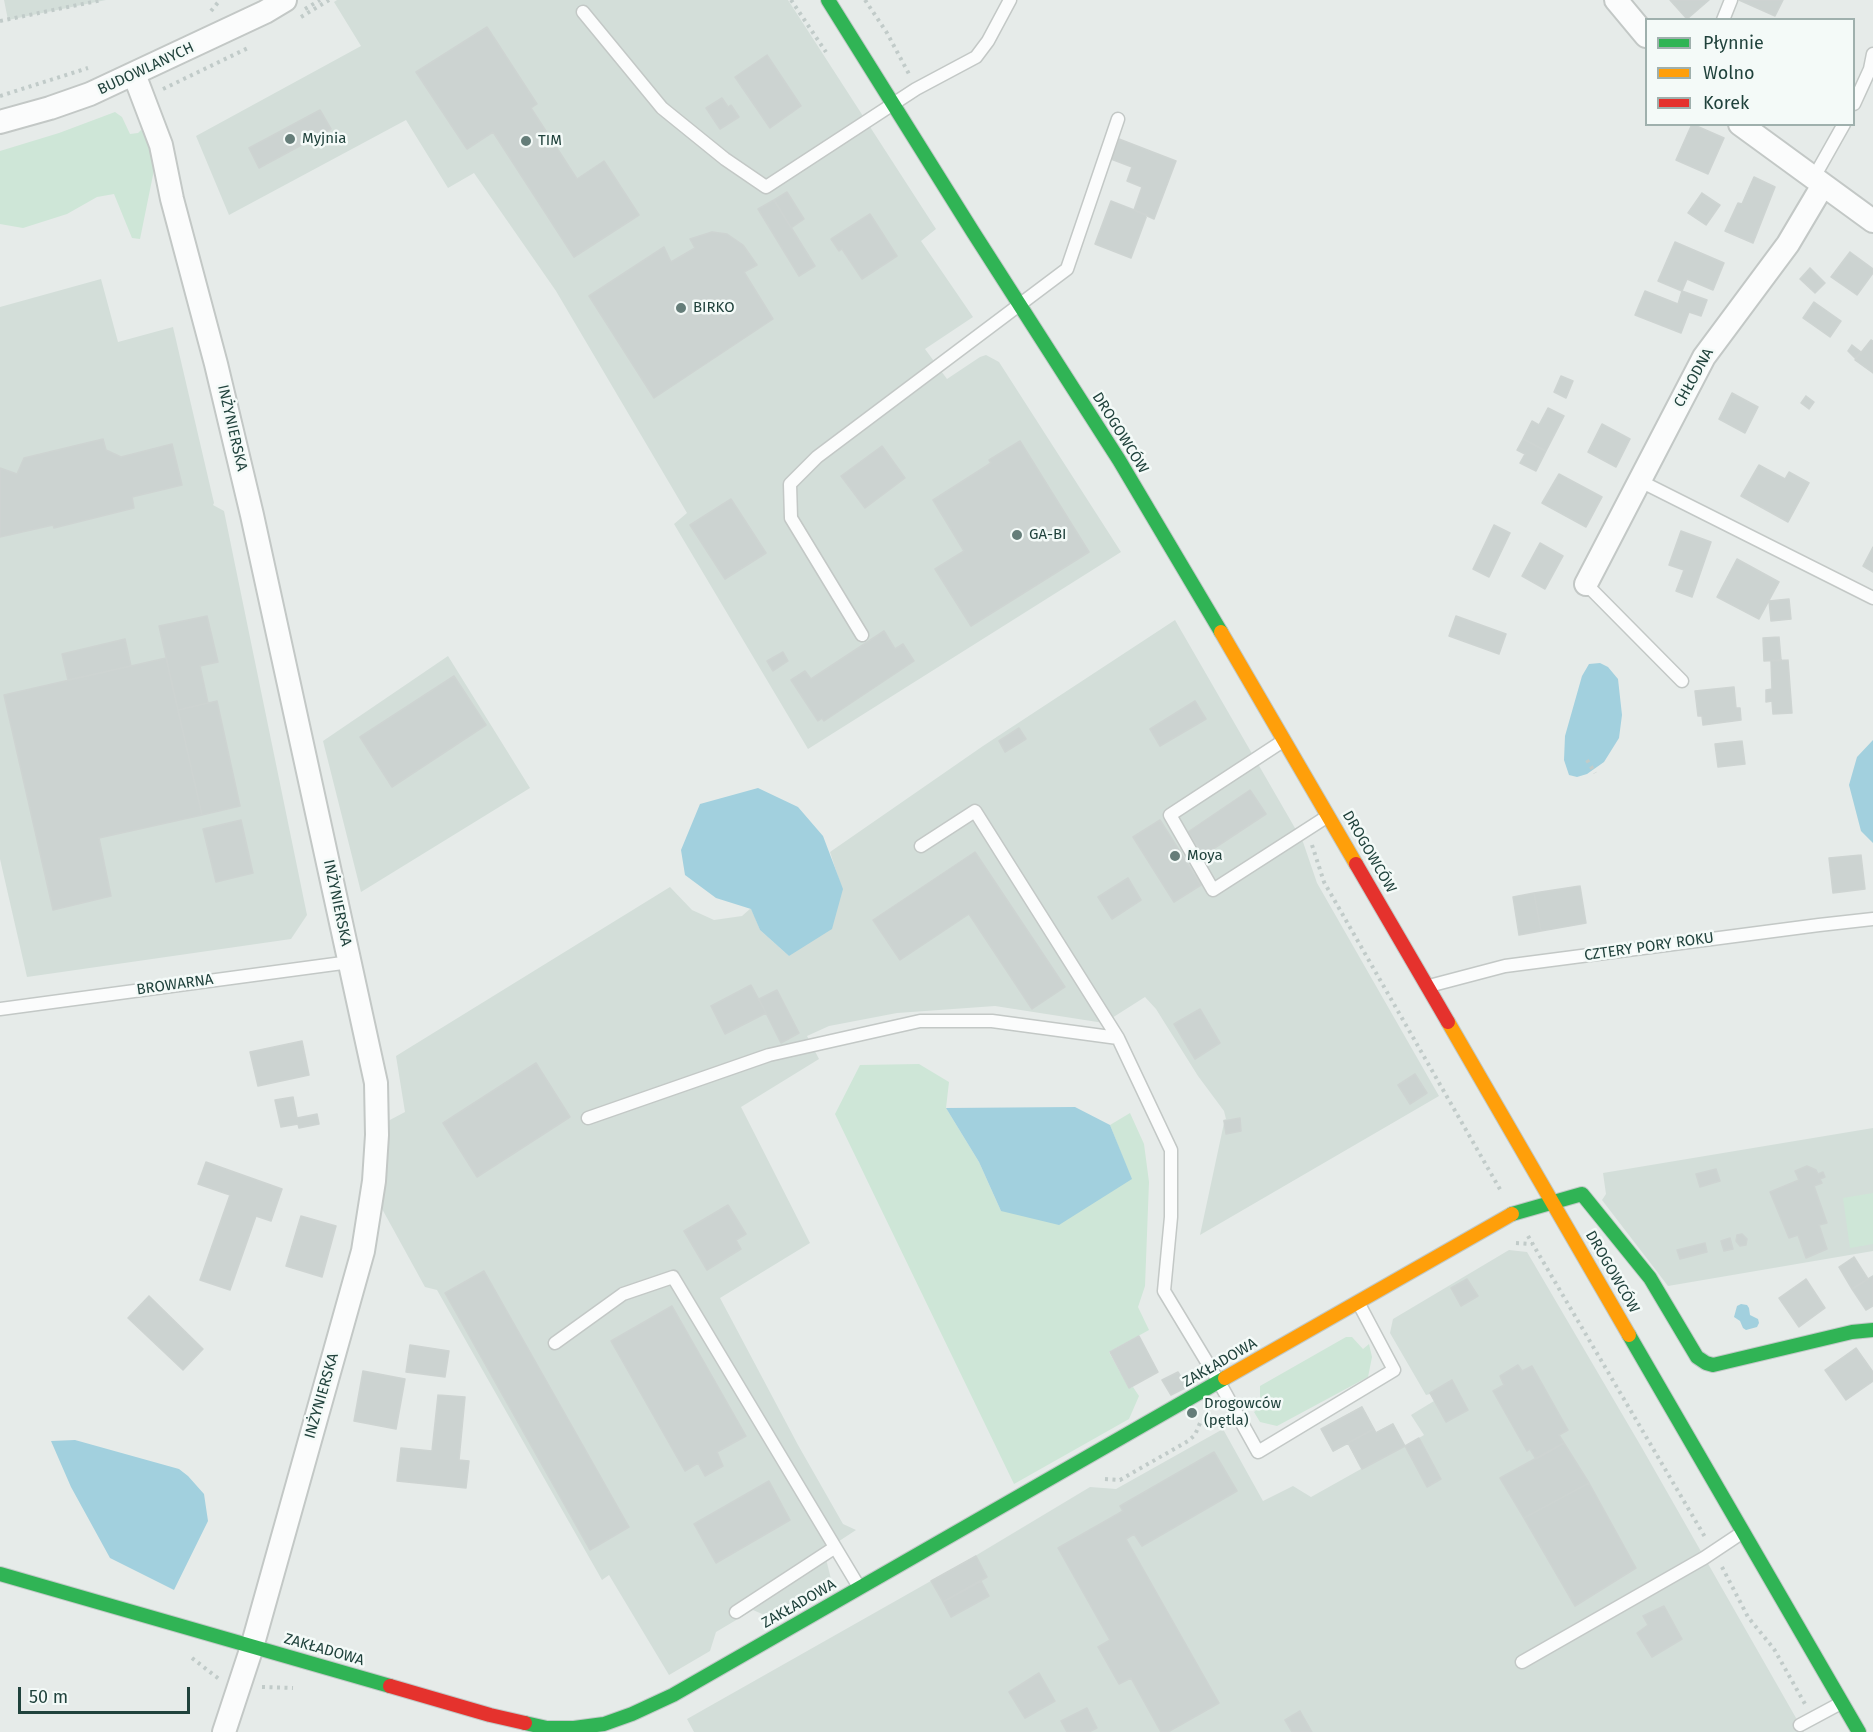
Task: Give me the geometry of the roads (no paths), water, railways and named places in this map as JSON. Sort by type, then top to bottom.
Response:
[{"type":"street","name":"DROGOWCÓW","points":[[828,0],[1119,460],[1328,815],[1859,1732]]},
{"type":"street","points":[[1616,0],[1645,34]]},
{"type":"street","name":"BUDOWLANYCH","points":[[0,122],[90,94],[135,74],[262,6],[289,14]]},
{"type":"street","name":"INŻYNIERSKA","points":[[135,74],[161,145],[172,199],[219,374],[376,1083],[377,1135],[374,1181],[363,1251],[252,1647],[224,1732]]},
{"type":"street","points":[[1743,126],[1873,221]]},
{"type":"street","name":"CHŁODNA","points":[[1586,584],[1704,357],[1788,244],[1818,182]]},
{"type":"street","name":"ZAKŁADOWA","points":[[0,1574],[508,1720],[547,1728],[574,1728],[604,1724],[673,1695],[1515,1212],[1582,1194],[1650,1278],[1697,1357],[1706,1363],[1713,1365],[1852,1332],[1873,1330]]},
{"type":"lane","points":[[583,12],[662,108],[725,159],[766,187],[916,89],[976,57],[988,41],[1010,0]]},
{"type":"lane","points":[[1724,18],[1731,0]]},
{"type":"lane","points":[[1855,102],[1870,69],[1873,54]]},
{"type":"lane","points":[[862,635],[791,518],[790,484],[817,457],[1067,269],[1118,119]]},
{"type":"lane","points":[[1818,182],[1843,126]]},
{"type":"lane","points":[[1640,481],[1873,598]]},
{"type":"lane","points":[[1586,584],[1682,681]]},
{"type":"lane","points":[[1284,740],[1170,815],[1214,890],[1328,815]]},
{"type":"lane","points":[[921,846],[975,811],[1118,1038],[1171,1150],[1171,1217],[1164,1291],[1258,1452],[1394,1370],[1358,1302]]},
{"type":"lane","name":"CZTERY PORY ROKU","points":[[1428,987],[1505,966],[1873,919]]},
{"type":"lane","name":"BROWARNA","points":[[0,1009],[350,962]]},
{"type":"lane","points":[[588,1118],[769,1055],[920,1021],[992,1021],[1118,1038]]},
{"type":"lane","points":[[555,1342],[623,1294],[673,1277],[860,1588]]},
{"type":"lane","points":[[1522,1662],[1704,1558],[1744,1531]]},
{"type":"lane","points":[[736,1612],[834,1548]]},
{"type":"lane","points":[[1800,1725],[1842,1703]]},
{"type":"water","points":[[1600,663],[1608,667],[1618,679],[1622,715],[1619,738],[1604,762],[1587,774],[1577,777],[1569,775],[1564,760],[1565,736],[1582,676],[1589,664]]},
{"type":"water","points":[[1873,740],[1873,843],[1861,831],[1849,785],[1857,757]]},
{"type":"water","points":[[758,788],[798,807],[823,836],[843,889],[832,929],[789,956],[760,930],[751,909],[716,898],[685,875],[681,850],[700,804]]},
{"type":"water","points":[[1075,1107],[1110,1125],[1132,1179],[1059,1225],[1001,1211],[979,1162],[946,1108]]},
{"type":"water","points":[[1747,1305],[1750,1315],[1758,1319],[1757,1327],[1746,1330],[1734,1317],[1737,1306]]},
{"type":"water","points":[[75,1440],[179,1469],[204,1494],[208,1521],[174,1590],[110,1558],[71,1487],[51,1441]]},
{"type":"place","name":"Myjnia","points":[[290,139]]},
{"type":"place","name":"TIM","points":[[526,141]]},
{"type":"place","name":"BIRKO","points":[[681,308]]},
{"type":"place","name":"GA-BI","points":[[1017,535]]},
{"type":"place","name":"Moya","points":[[1175,856]]},
{"type":"place","name":"Drogowców (pętla)","points":[[1192,1413]]}]
